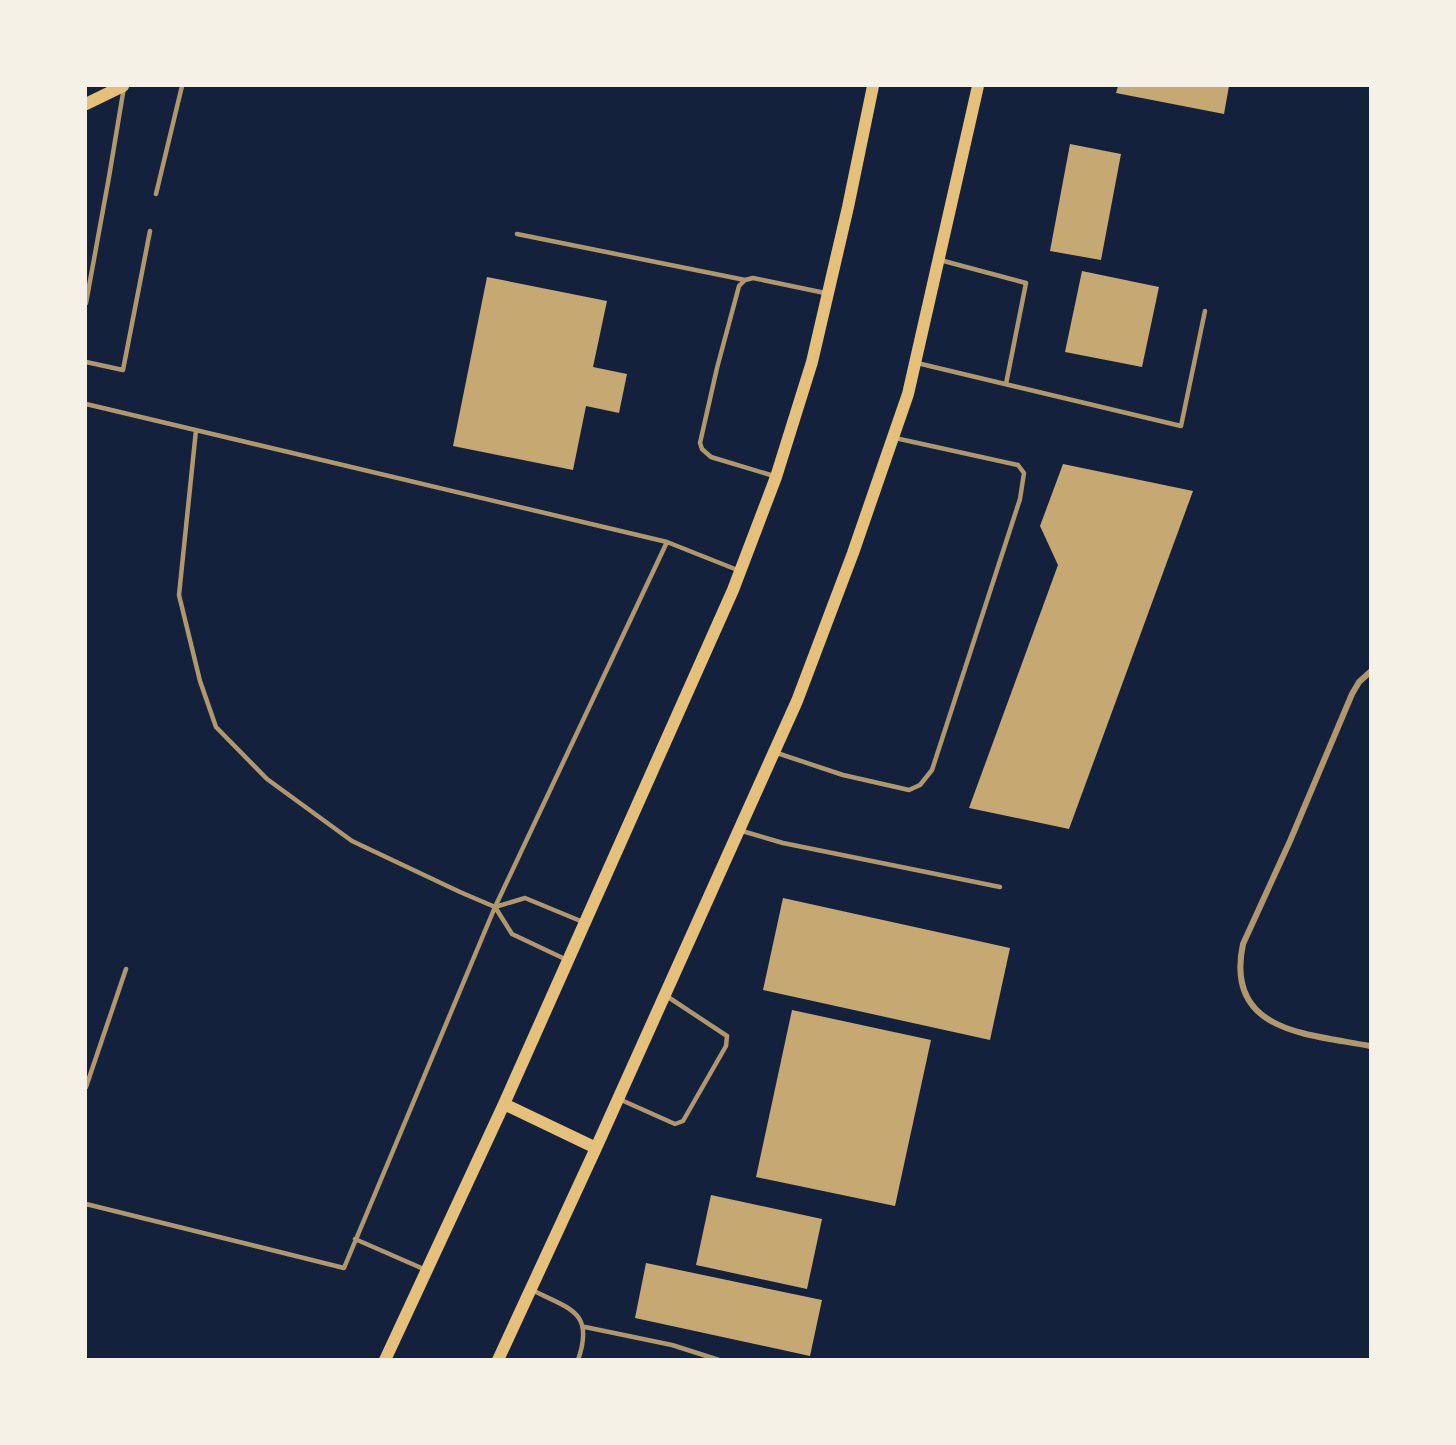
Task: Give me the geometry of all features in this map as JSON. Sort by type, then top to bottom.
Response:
[{"type":"main road","points":[[86,104],[124,86]]},
{"type":"main road","points":[[385,1359],[504,1104],[740,571],[776,477],[812,362],[873,86]]},
{"type":"main road","points":[[498,1359],[596,1148],[797,701],[853,553],[908,393],[978,86]]},
{"type":"main road","points":[[504,1104],[596,1148]]},
{"type":"street","points":[[1371,672],[1359,682],[1352,694],[1290,841],[1243,944],[1239,961],[1247,997],[1259,1014],[1272,1023],[1292,1031],[1371,1046]]},
{"type":"lane","points":[[86,303],[110,177],[124,86]]},
{"type":"lane","points":[[156,194],[182,86]]},
{"type":"lane","points":[[86,362],[123,370],[150,231]]},
{"type":"lane","points":[[517,234],[745,280],[761,278],[828,293]]},
{"type":"lane","points":[[938,259],[1026,282],[1006,384]]},
{"type":"lane","points":[[745,280],[740,286],[735,301],[700,443],[702,449],[711,457],[776,477]]},
{"type":"lane","points":[[915,362],[1181,426],[1205,311]]},
{"type":"lane","points":[[86,405],[667,542],[740,571]]},
{"type":"lane","points":[[196,430],[179,594],[200,681],[216,727],[267,779],[352,841],[495,906],[525,898],[584,922]]},
{"type":"lane","points":[[774,752],[843,775],[909,790],[920,785],[932,770],[1020,499],[1024,473],[1018,465],[892,437]]},
{"type":"lane","points":[[86,1204],[344,1268],[495,906],[667,542]]},
{"type":"lane","points":[[739,830],[783,843],[1000,887]]},
{"type":"lane","points":[[495,906],[512,934],[567,960]]},
{"type":"lane","points":[[86,1087],[126,969]]},
{"type":"lane","points":[[618,1098],[675,1124],[683,1120],[726,1046],[727,1036],[665,995]]},
{"type":"lane","points":[[355,1239],[426,1270]]},
{"type":"lane","points":[[530,1289],[579,1317],[585,1327],[585,1342],[579,1359]]},
{"type":"lane","points":[[585,1327],[672,1345],[719,1359]]},
{"type":"building","points":[[1118,86],[1229,86],[1224,114],[1116,93]]},
{"type":"building","points":[[1070,144],[1121,154],[1101,260],[1050,251]]},
{"type":"building","points":[[1082,271],[1159,287],[1142,367],[1065,352]]},
{"type":"building","points":[[487,277],[607,301],[593,367],[627,374],[619,413],[586,406],[573,470],[453,446]]},
{"type":"building","points":[[1063,464],[1193,491],[1069,829],[969,808],[1058,565],[1040,526]]},
{"type":"building","points":[[783,898],[1010,948],[990,1040],[763,990]]},
{"type":"building","points":[[792,1010],[931,1040],[895,1206],[756,1177]]},
{"type":"building","points":[[711,1195],[822,1219],[807,1289],[696,1265]]},
{"type":"building","points":[[646,1263],[822,1300],[810,1356],[635,1318]]}]
